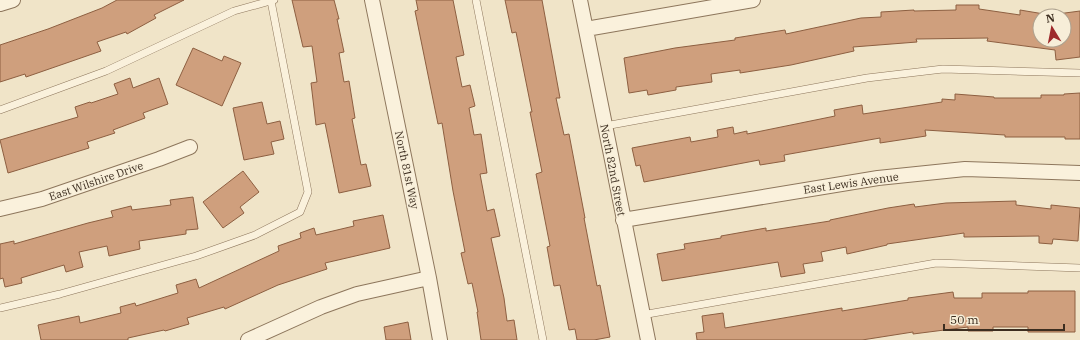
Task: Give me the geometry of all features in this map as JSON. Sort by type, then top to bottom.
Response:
[{"type":"street","points":[[0,4],[13,0]]},
{"type":"street","name":"North 81st Way","points":[[372,0],[429,278],[440,340]]},
{"type":"street","name":"North 82nd Street","points":[[580,0],[648,340]]},
{"type":"street","points":[[586,29],[753,0]]},
{"type":"street","name":"East Wilshire Drive","points":[[0,209],[42,199],[190,147]]},
{"type":"street","name":"East Lewis Avenue","points":[[623,220],[894,176],[965,169],[1080,173]]},
{"type":"street","points":[[248,340],[322,307],[357,294],[429,278]]},
{"type":"lane","points":[[0,110],[106,71],[234,11],[273,0],[308,192],[300,212],[255,235],[196,256],[60,294],[0,308]]},
{"type":"lane","points":[[476,0],[543,340]]},
{"type":"lane","points":[[605,126],[866,78],[943,69],[1080,73]]},
{"type":"lane","points":[[642,315],[936,264],[1080,268]]},
{"type":"building","points":[[117,0],[184,0],[154,15],[156,18],[127,34],[126,32],[97,42],[101,51],[26,77],[25,74],[0,82],[0,45],[48,29],[102,8]]},
{"type":"building","points":[[292,0],[334,0],[339,19],[337,19],[344,52],[339,53],[344,82],[349,81],[355,118],[352,119],[361,165],[366,164],[371,186],[339,193],[325,123],[316,125],[311,83],[317,82],[312,46],[303,47]]},
{"type":"building","points":[[416,0],[453,0],[464,55],[456,57],[462,87],[470,85],[475,106],[469,108],[474,135],[481,134],[487,173],[480,174],[487,211],[494,209],[500,236],[491,238],[504,298],[507,321],[514,320],[517,340],[481,340],[478,312],[472,283],[468,284],[461,253],[465,252],[442,123],[438,124],[415,11],[418,10]]},
{"type":"building","points":[[505,0],[542,0],[560,98],[556,98],[564,135],[569,134],[597,286],[600,285],[610,337],[594,340],[577,340],[575,329],[569,330],[560,285],[554,286],[547,247],[550,246],[536,174],[542,172],[530,112],[532,112],[516,32],[512,33]]},
{"type":"building","points":[[956,5],[979,5],[979,9],[1020,15],[1020,10],[1032,12],[1032,47],[987,41],[988,38],[916,39],[917,42],[853,47],[854,51],[791,65],[740,73],[740,70],[711,74],[712,82],[676,87],[676,90],[648,95],[647,90],[629,93],[624,58],[675,48],[735,40],[735,38],[785,30],[786,34],[861,18],[881,17],[881,12],[956,10]]},
{"type":"building","points":[[1080,11],[1080,57],[1056,60],[1055,50],[1040,48],[1072,48],[1072,12]]},
{"type":"building","points":[[193,48],[222,61],[224,56],[241,63],[222,106],[176,85]]},
{"type":"building","points":[[130,78],[133,88],[159,78],[168,104],[143,113],[145,118],[113,130],[115,133],[87,142],[89,148],[8,173],[0,140],[78,117],[75,107],[118,94],[114,84]]},
{"type":"building","points":[[1080,93],[1080,139],[1065,139],[1065,137],[1005,137],[1005,135],[925,130],[926,136],[880,143],[880,138],[784,155],[785,161],[760,165],[759,160],[644,182],[640,165],[636,166],[632,148],[690,137],[691,142],[718,137],[717,130],[733,127],[734,134],[747,131],[747,134],[835,116],[834,110],[862,105],[863,114],[942,102],[942,99],[955,100],[955,94],[994,98],[1041,98],[1041,95]]},
{"type":"building","points":[[262,102],[267,124],[280,121],[284,139],[271,142],[274,154],[244,160],[233,108]]},
{"type":"building","points":[[243,171],[259,192],[240,207],[244,213],[223,228],[203,202]]},
{"type":"building","points":[[193,197],[198,229],[186,230],[186,234],[139,241],[140,249],[109,256],[107,246],[79,252],[83,267],[66,272],[64,265],[21,278],[22,283],[5,287],[3,278],[0,279],[0,244],[14,241],[14,244],[113,217],[111,211],[131,206],[132,210],[171,205],[170,200]]},
{"type":"building","points":[[1016,201],[1016,205],[1051,209],[1051,205],[1080,208],[1078,241],[1053,239],[1052,244],[1039,243],[1039,236],[964,237],[964,233],[887,244],[847,254],[846,247],[821,252],[823,261],[803,264],[805,273],[781,277],[778,262],[662,281],[657,254],[685,249],[684,244],[766,228],[766,231],[830,221],[888,208],[914,204],[915,207],[946,203]]},
{"type":"building","points":[[383,215],[390,248],[325,263],[327,269],[278,285],[225,309],[224,307],[187,318],[189,324],[165,331],[128,338],[128,340],[41,340],[38,325],[79,316],[80,323],[121,313],[120,307],[135,303],[136,306],[178,293],[176,285],[196,279],[199,288],[279,251],[278,246],[301,238],[300,233],[314,228],[316,235],[354,226],[353,221]]},
{"type":"building","points":[[1028,291],[1075,291],[1075,332],[1028,332],[1028,327],[993,327],[993,331],[968,331],[968,327],[913,334],[913,332],[862,340],[697,340],[696,333],[704,332],[702,316],[723,313],[725,328],[842,308],[842,311],[908,300],[908,298],[953,292],[954,298],[982,298],[982,293],[1028,293]]},
{"type":"building","points":[[408,322],[411,340],[386,340],[384,327]]}]
